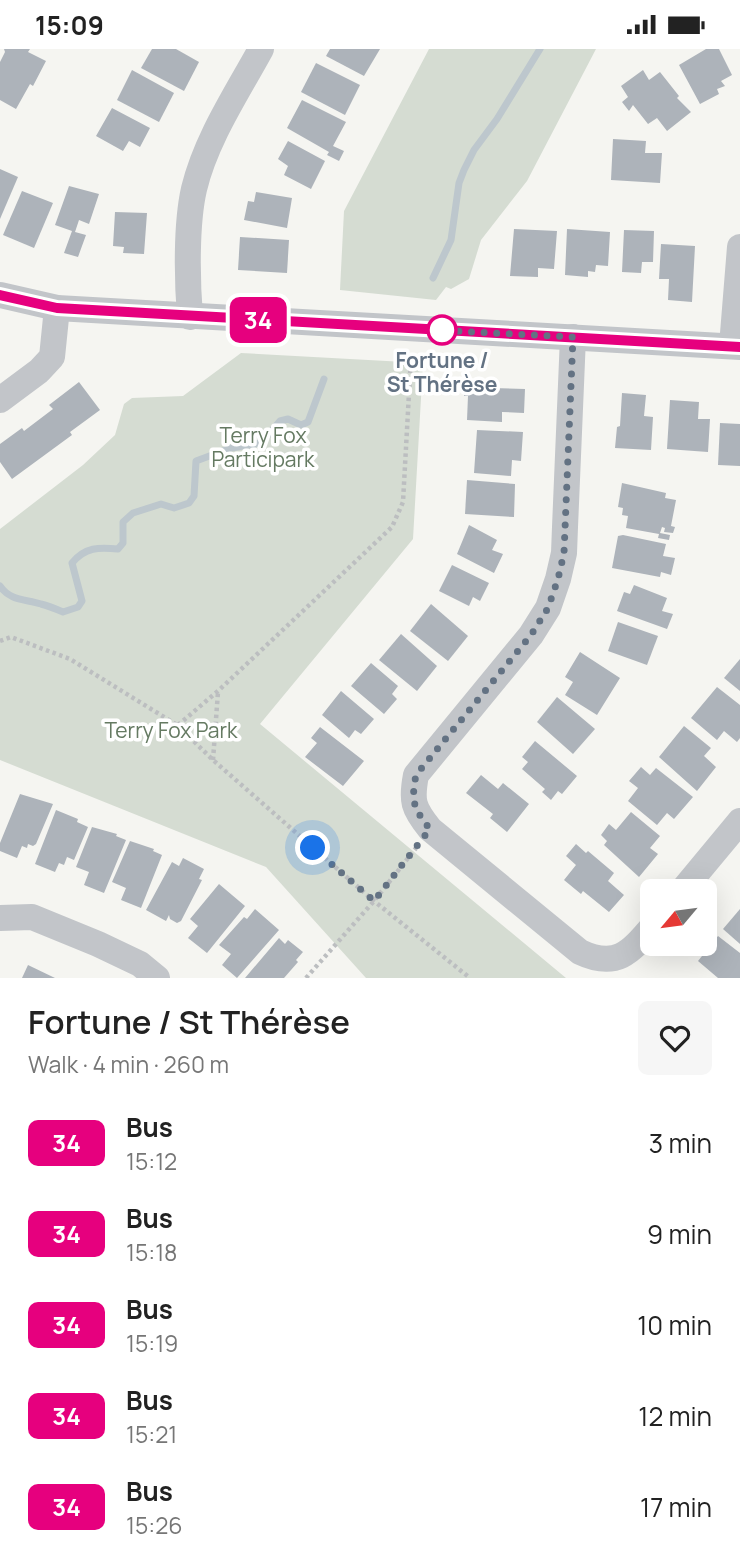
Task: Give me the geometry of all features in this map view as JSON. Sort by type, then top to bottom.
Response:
[{"type":"street","points":[[190,317],[187,284],[193,191],[212,141],[261,49]]},
{"type":"street","points":[[0,295],[57,308],[736,347],[740,247]]},
{"type":"street","points":[[0,400],[39,371],[52,357],[57,308]]},
{"type":"street","points":[[573,337],[564,553],[548,608],[531,635],[416,775],[412,797],[418,814],[430,829],[580,953],[596,960],[609,960],[621,957],[640,941]]},
{"type":"street","points":[[692,879],[740,821]]},
{"type":"street","points":[[0,918],[32,918],[129,958],[157,978]]},
{"type":"path","points":[[177,725],[218,691],[392,527],[403,502],[411,357]]},
{"type":"path","points":[[0,641],[11,637],[70,659],[177,725],[374,901],[470,978]]},
{"type":"path","points":[[213,759],[218,691]]},
{"type":"path","points":[[306,978],[374,901],[430,829]]},
{"type":"green space","points":[[429,49],[596,49],[527,181],[481,240],[469,279],[451,289],[446,287],[436,300],[340,290],[344,211]]},
{"type":"green space","points":[[241,353],[423,363],[413,539],[260,724],[566,978],[366,978],[266,867],[0,760],[0,529],[83,465],[115,435],[124,404],[132,398],[183,396]]},
{"type":"building","points":[[4,49],[30,49],[28,52],[46,61],[33,86],[30,84],[16,109],[0,100],[0,62]]},
{"type":"building","points":[[152,49],[176,49],[199,62],[184,91],[141,68]]},
{"type":"building","points":[[330,49],[380,49],[364,76],[326,56]]},
{"type":"building","points":[[706,49],[719,49],[732,75],[721,81],[725,86],[717,89],[719,94],[700,104],[679,65]]},
{"type":"building","points":[[316,63],[360,85],[345,115],[301,92]]},
{"type":"building","points":[[132,70],[174,93],[159,122],[117,100]]},
{"type":"building","points":[[643,70],[649,80],[660,72],[679,96],[677,98],[691,112],[667,131],[657,118],[648,124],[633,105],[629,111],[622,102],[628,97],[621,86]]},
{"type":"building","points":[[302,100],[346,122],[333,146],[344,151],[339,161],[327,155],[329,152],[287,128]]},
{"type":"building","points":[[112,108],[150,128],[140,147],[129,141],[123,151],[96,136]]},
{"type":"building","points":[[613,139],[646,141],[645,153],[662,153],[660,183],[611,180]]},
{"type":"building","points":[[288,141],[325,161],[311,189],[284,175],[288,166],[278,159]]},
{"type":"building","points":[[0,169],[18,177],[0,219]]},
{"type":"building","points":[[69,186],[99,194],[89,224],[79,220],[75,232],[86,235],[78,257],[64,253],[72,231],[55,225]]},
{"type":"building","points":[[22,191],[53,203],[34,248],[3,235]]},
{"type":"building","points":[[256,192],[292,198],[287,228],[244,220],[248,201],[254,202]]},
{"type":"building","points":[[115,212],[147,213],[144,254],[123,253],[124,247],[113,246]]},
{"type":"building","points":[[514,229],[557,231],[554,269],[538,268],[538,277],[510,276]]},
{"type":"building","points":[[567,229],[610,232],[608,266],[596,265],[595,272],[588,271],[588,277],[565,275]]},
{"type":"building","points":[[624,230],[654,231],[653,262],[642,262],[641,273],[622,272]]},
{"type":"building","points":[[240,237],[289,240],[287,273],[238,270]]},
{"type":"building","points":[[661,244],[695,246],[692,302],[668,300],[669,279],[659,279]]},
{"type":"building","points":[[79,382],[100,410],[70,432],[72,435],[12,479],[0,462],[0,444],[22,428],[24,431],[53,409],[49,405]]},
{"type":"building","points":[[469,383],[492,384],[492,388],[525,389],[524,413],[502,412],[502,422],[467,420],[468,396],[464,396],[464,388],[468,388]]},
{"type":"building","points":[[622,393],[646,395],[644,416],[653,417],[651,450],[615,448],[617,427],[620,426]]},
{"type":"building","points":[[670,400],[699,402],[698,419],[710,419],[708,452],[667,449]]},
{"type":"building","points":[[720,423],[740,424],[740,466],[718,465]]},
{"type":"building","points":[[477,430],[523,432],[521,461],[512,460],[511,476],[474,473]]},
{"type":"building","points":[[467,480],[515,484],[514,517],[465,514]]},
{"type":"building","points":[[622,483],[666,493],[665,498],[676,500],[671,526],[675,527],[673,533],[664,532],[665,528],[662,527],[660,533],[670,535],[669,540],[658,538],[659,534],[626,528],[628,516],[622,515],[623,508],[618,507]]},
{"type":"building","points":[[469,525],[497,540],[492,550],[503,554],[494,573],[457,554]]},
{"type":"building","points":[[618,536],[666,544],[663,556],[675,558],[671,575],[661,572],[660,577],[612,568]]},
{"type":"building","points":[[452,565],[489,583],[480,601],[473,597],[469,606],[439,591]]},
{"type":"building","points":[[634,585],[667,598],[662,611],[673,614],[667,629],[617,611],[624,592],[630,594]]},
{"type":"building","points":[[431,604],[468,636],[448,661],[410,631]]},
{"type":"building","points":[[618,622],[658,636],[647,665],[608,651]]},
{"type":"building","points":[[401,634],[437,666],[417,691],[379,660]]},
{"type":"building","points":[[580,652],[620,678],[597,715],[565,695],[573,682],[565,677]]},
{"type":"building","points":[[740,659],[740,691],[724,678]]},
{"type":"building","points":[[371,663],[398,686],[392,694],[397,699],[384,714],[351,686]]},
{"type":"building","points":[[717,687],[740,705],[740,738],[737,742],[724,731],[717,740],[691,718]]},
{"type":"building","points":[[341,691],[374,719],[361,734],[355,730],[349,738],[322,715]]},
{"type":"building","points":[[557,697],[595,729],[573,754],[537,722]]},
{"type":"building","points":[[684,726],[711,748],[704,756],[716,767],[697,791],[659,757]]},
{"type":"building","points":[[320,727],[364,761],[343,786],[305,757],[317,743],[311,738]]},
{"type":"building","points":[[535,741],[577,776],[562,794],[558,791],[551,800],[542,792],[545,789],[522,769],[528,762],[522,757]]},
{"type":"building","points":[[641,767],[650,775],[656,768],[693,797],[674,819],[667,813],[657,825],[628,801],[638,788],[629,781]]},
{"type":"building","points":[[481,775],[498,789],[503,783],[529,804],[507,832],[490,818],[493,814],[466,793]]},
{"type":"building","points":[[20,794],[53,804],[36,844],[28,844],[27,848],[22,846],[17,858],[0,851],[0,843]]},
{"type":"building","points":[[56,810],[78,819],[77,822],[88,827],[74,860],[67,857],[64,865],[59,863],[55,872],[35,864]]},
{"type":"building","points":[[631,812],[660,836],[650,848],[658,854],[639,877],[604,845],[607,841],[601,835],[609,824],[616,830]]},
{"type":"building","points":[[92,827],[117,834],[116,836],[126,840],[104,893],[84,885],[89,872],[76,867]]},
{"type":"building","points":[[130,841],[154,849],[153,851],[162,855],[141,908],[121,900],[126,888],[112,882]]},
{"type":"building","points":[[576,844],[614,873],[608,881],[624,895],[609,912],[564,880],[576,865],[566,856]]},
{"type":"building","points":[[183,858],[204,869],[199,879],[202,880],[181,921],[177,923],[170,919],[169,915],[166,921],[146,910],[172,862],[179,866]]},
{"type":"building","points":[[219,884],[245,906],[207,953],[188,938],[198,926],[190,919]]},
{"type":"building","points":[[255,909],[279,930],[237,978],[222,965],[231,954],[219,945],[244,917],[247,919]]},
{"type":"building","points":[[740,909],[740,944],[723,929]]},
{"type":"building","points":[[718,936],[740,953],[740,978],[718,978],[698,961],[702,956],[718,955]]},
{"type":"building","points":[[279,938],[285,944],[288,940],[303,952],[296,960],[298,962],[284,978],[245,978]]},
{"type":"building","points":[[28,965],[55,978],[22,978]]},
{"type":"waterway","points":[[433,278],[451,240],[459,183],[464,170],[474,150],[497,119],[540,49]]},
{"type":"waterway","points":[[0,586],[13,597],[63,612],[78,607],[82,601],[72,563],[77,558],[93,549],[118,549],[123,543],[123,522],[133,513],[161,504],[174,508],[189,503],[194,496],[196,461],[231,448],[261,443],[280,421],[288,419],[301,425],[308,422],[324,379]]},
{"type":"bus line","name":"34","points":[[0,295],[57,308],[740,347]]},
{"type":"place","name":"Fortune / St Thérèse","points":[[442,330]]},
{"type":"route","points":[[313,848],[374,901],[430,829],[418,814],[412,797],[416,775],[531,635],[548,608],[558,579],[564,553],[573,337],[434,330],[442,330]]},
{"type":"park label","name":"Terry Fox Participark","points":[[263,448]]},
{"type":"park label","name":"Terry Fox Park","points":[[171,731]]}]
